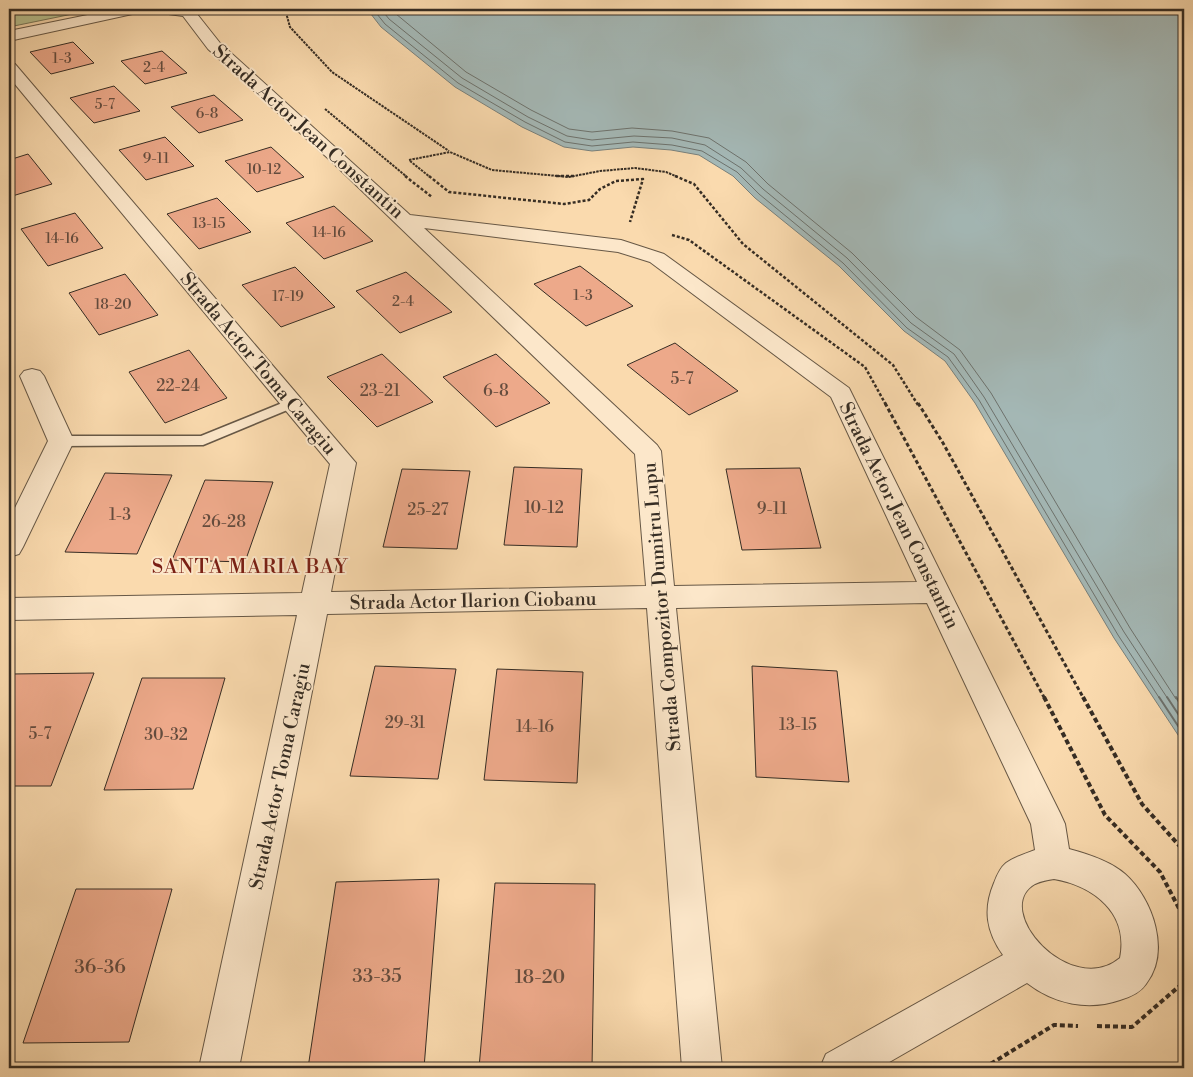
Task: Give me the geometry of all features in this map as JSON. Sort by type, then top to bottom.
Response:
[{"type":"street","points":[[9,36],[137,9]]},
{"type":"street","points":[[159,9],[169,12],[192,10]]},
{"type":"street","name":"Strada Actor Jean Constantin","points":[[192,10],[214,46],[404,220],[620,246],[657,258],[841,393],[1048,824],[1054,863]]},
{"type":"street","name":"Strada Actor Toma Caragiu","points":[[9,67],[343,463],[220,1068]]},
{"type":"street","name":"Strada Compozitor Dumitru Lupu","points":[[404,220],[648,451],[702,1068]]},
{"type":"street","points":[[9,547],[61,442],[32,376]]},
{"type":"street","name":"Strada Actor Ilarion Ciobanu","points":[[9,609],[937,592]]},
{"type":"street","points":[[1054,863],[1075,866],[1095,875],[1113,888],[1128,905],[1138,924],[1141,944],[1138,962],[1128,976],[1112,985],[1091,988],[1070,985],[1048,975],[1029,960],[1014,942],[1006,922],[1004,903],[1009,887],[1020,874],[1035,866],[1054,863]]},
{"type":"street","points":[[840,1068],[1029,960]]},
{"type":"lane","points":[[61,442],[203,440],[292,403]]},
{"type":"path","points":[[220,10],[238,9]]},
{"type":"path","points":[[285,9],[290,27],[332,72],[450,152]]},
{"type":"path","points":[[220,10],[226,18]]},
{"type":"path","points":[[318,103],[430,196],[439,199]]},
{"type":"path","points":[[409,160],[449,192],[564,204],[589,200],[600,189],[616,181],[643,179],[630,222],[638,224]]},
{"type":"path","points":[[664,232],[689,240],[778,302],[865,367],[1023,656],[1105,815],[1160,872],[1184,918]]},
{"type":"green space","points":[[9,9],[97,9],[9,27]]},
{"type":"water","points":[[367,9],[1184,9],[1184,744],[1114,638],[975,403],[945,361],[904,331],[839,266],[755,198],[733,176],[699,155],[671,150],[633,147],[592,151],[564,147],[522,127],[455,87],[381,27]]},
{"type":"building","points":[[73,42],[94,63],[51,74],[30,52]]},
{"type":"building","points":[[162,51],[187,73],[145,84],[121,61]]},
{"type":"building","points":[[114,86],[140,111],[94,123],[70,98]]},
{"type":"building","points":[[214,95],[243,120],[199,133],[171,107]]},
{"type":"building","points":[[165,137],[194,166],[146,180],[119,150]]},
{"type":"building","points":[[271,147],[304,177],[257,192],[225,161]]},
{"type":"building","points":[[28,154],[52,184],[9,197],[9,160]]},
{"type":"building","points":[[217,198],[251,232],[199,249],[167,214]]},
{"type":"building","points":[[334,206],[373,241],[324,259],[286,223]]},
{"type":"building","points":[[75,213],[103,248],[48,266],[21,229]]},
{"type":"building","points":[[580,266],[633,306],[586,326],[534,284]]},
{"type":"building","points":[[295,267],[335,307],[281,327],[242,285]]},
{"type":"building","points":[[406,272],[452,312],[400,333],[356,291]]},
{"type":"building","points":[[125,274],[158,315],[99,335],[69,293]]},
{"type":"building","points":[[675,343],[738,391],[689,415],[627,365]]},
{"type":"building","points":[[189,350],[227,398],[165,423],[129,372]]},
{"type":"building","points":[[382,354],[433,402],[377,427],[327,377]]},
{"type":"building","points":[[496,354],[550,403],[496,427],[443,377]]},
{"type":"building","points":[[514,467],[582,469],[577,547],[504,545]]},
{"type":"building","points":[[800,468],[821,548],[742,550],[726,469]]},
{"type":"building","points":[[402,469],[470,471],[457,549],[383,547]]},
{"type":"building","points":[[105,473],[172,475],[137,554],[65,552]]},
{"type":"building","points":[[205,480],[273,482],[245,562],[172,560]]},
{"type":"building","points":[[375,666],[456,669],[438,779],[350,776]]},
{"type":"building","points":[[752,666],[837,671],[849,782],[756,777]]},
{"type":"building","points":[[497,669],[583,672],[577,783],[484,780]]},
{"type":"building","points":[[94,673],[51,786],[9,786],[9,680],[11,674]]},
{"type":"building","points":[[142,678],[225,678],[193,789],[104,790]]},
{"type":"building","points":[[439,879],[424,1068],[308,1068],[336,882]]},
{"type":"building","points":[[495,883],[595,884],[592,1068],[479,1068]]},
{"type":"building","points":[[76,889],[172,889],[129,1042],[23,1043]]},
{"type":"district","name":"SANTA MARIA BAY","points":[[250,566]]}]
